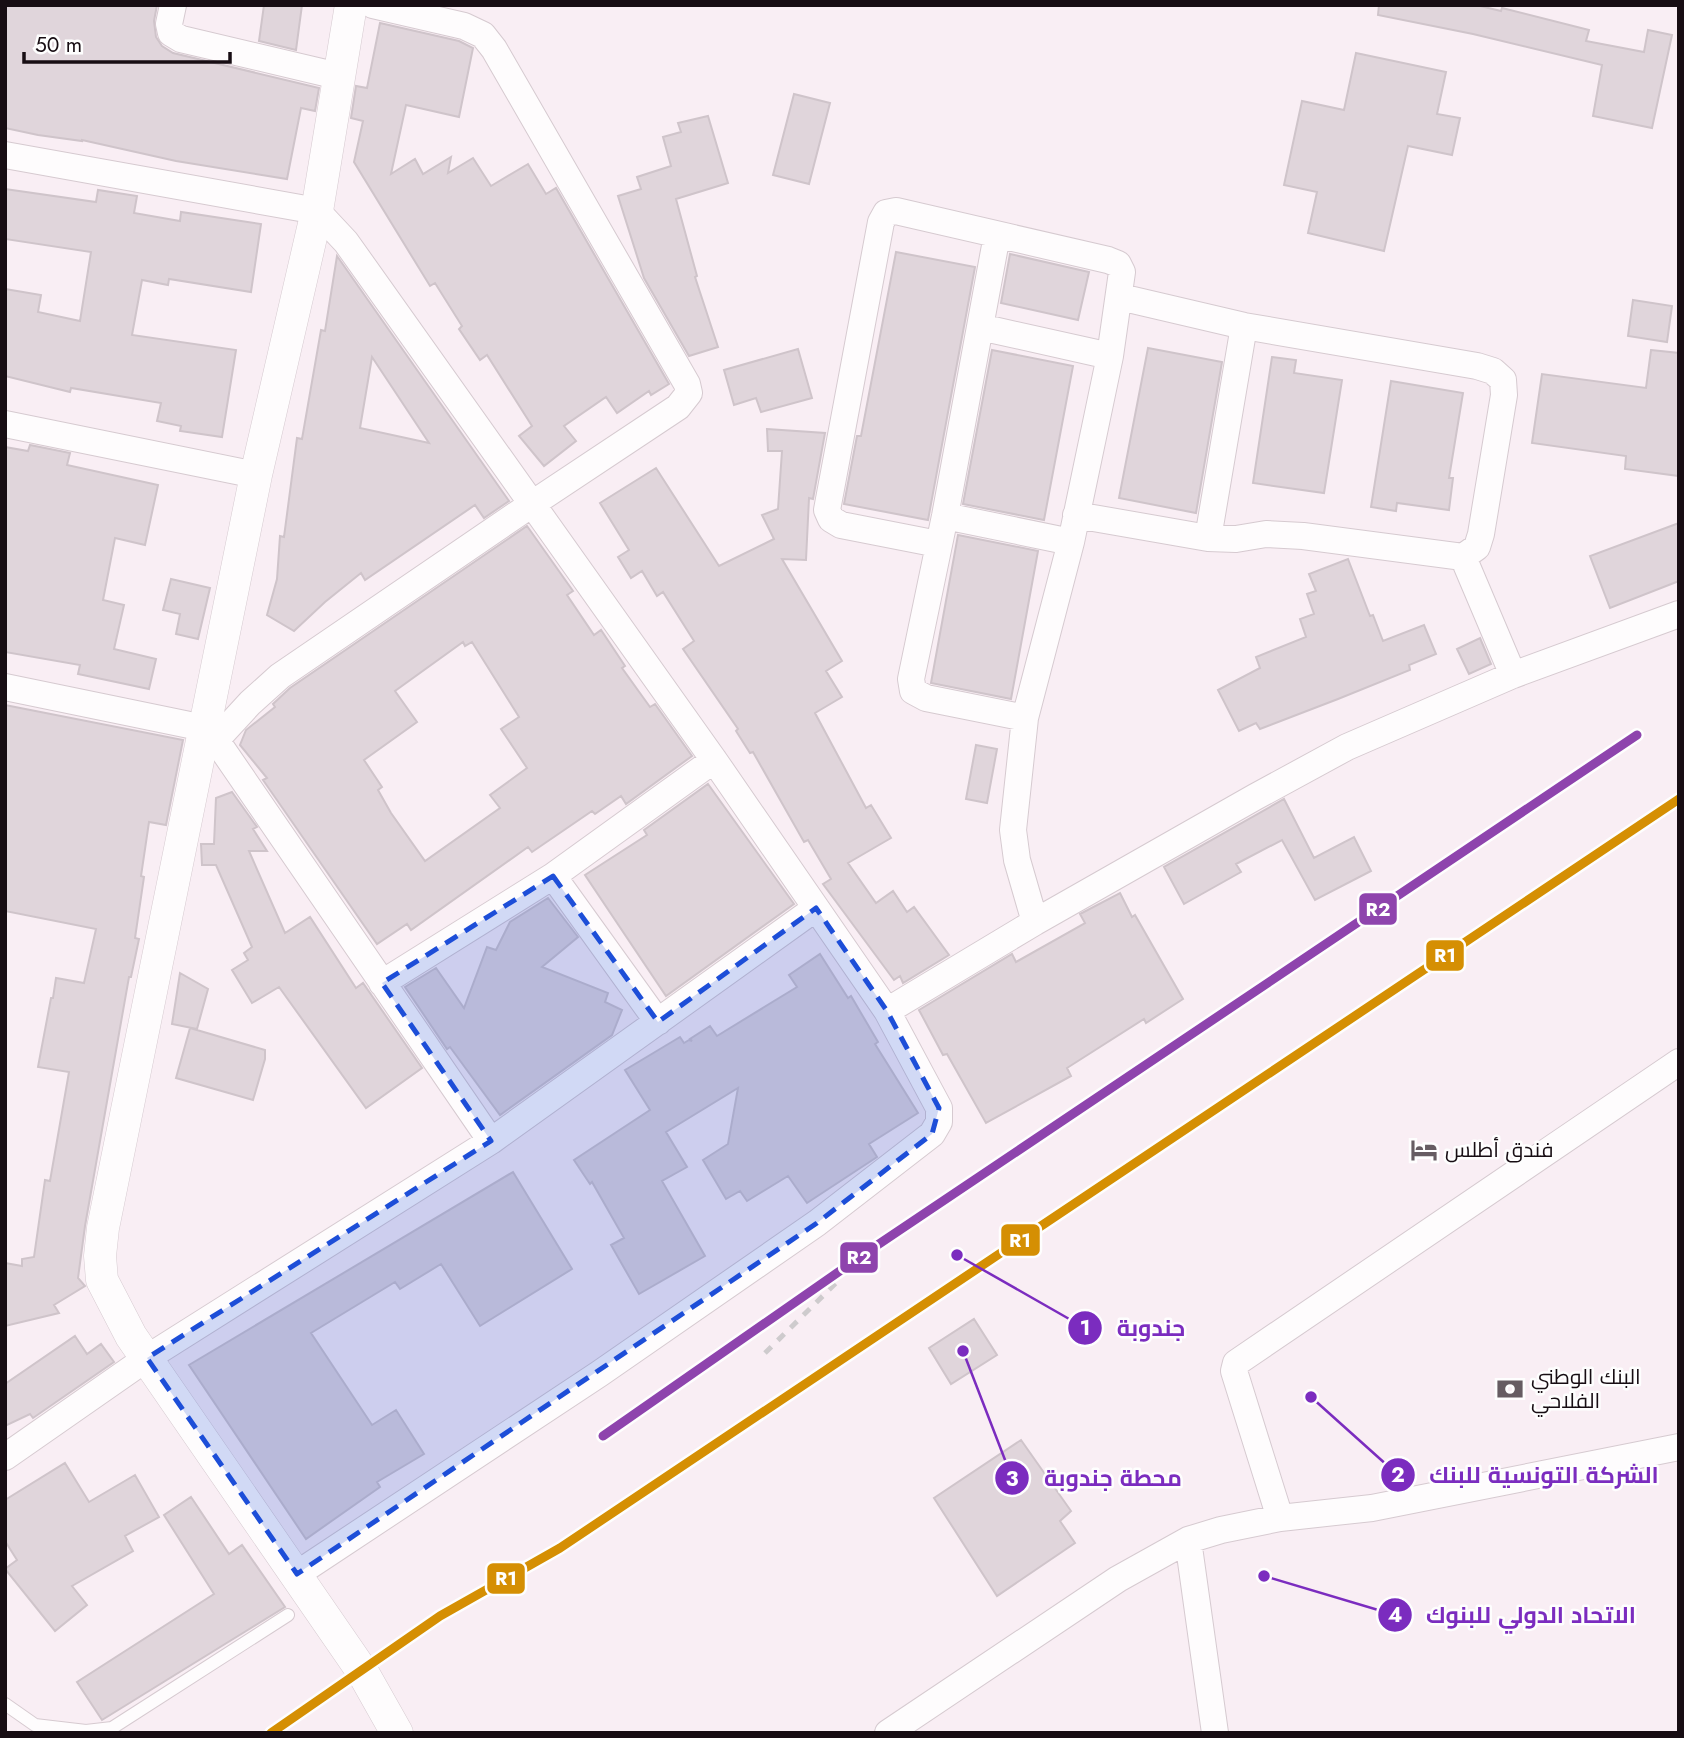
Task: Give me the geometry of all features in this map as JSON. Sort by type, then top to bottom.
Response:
[{"type":"street","points":[[173,5],[169,24],[171,33],[181,39],[338,76]]},
{"type":"street","points":[[351,5],[317,211],[256,475],[210,734],[131,1094],[103,1228],[100,1256],[102,1280],[131,1336],[362,1671],[397,1733]]},
{"type":"street","points":[[210,734],[280,676],[678,407],[689,393],[687,384],[494,49],[483,35],[464,26],[373,5]]},
{"type":"street","points":[[5,155],[317,211],[346,242],[714,760],[887,1011],[939,1108],[939,1122],[932,1134],[794,1239],[598,1374],[297,1574]]},
{"type":"street","points":[[938,544],[841,525],[831,519],[827,510],[881,222],[886,212],[896,211],[1108,260],[1118,264],[1122,272],[1110,356],[1076,515],[1025,718],[1013,830],[1017,860],[1035,922]]},
{"type":"street","points":[[997,235],[945,516],[911,679],[913,691],[926,698],[1025,718]]},
{"type":"street","points":[[1076,515],[1208,538],[1236,539],[1266,534],[1303,536],[1463,556],[1477,547],[1482,534],[1504,395],[1503,380],[1493,371],[1244,326],[1120,297]]},
{"type":"street","points":[[1208,538],[1244,326]]},
{"type":"street","points":[[980,327],[1110,356]]},
{"type":"street","points":[[5,424],[256,475]]},
{"type":"street","points":[[945,516],[1070,542]]},
{"type":"street","points":[[1463,556],[1513,675]]},
{"type":"street","points":[[887,1011],[1035,922],[1347,747],[1513,675],[1679,614]]},
{"type":"street","points":[[5,687],[210,734],[491,1141]]},
{"type":"street","points":[[383,984],[553,876],[714,760]]},
{"type":"street","points":[[553,876],[658,1021]]},
{"type":"street","points":[[5,1457],[147,1358],[491,1141],[816,908]]},
{"type":"street","points":[[1279,1518],[1234,1371],[1236,1363],[1679,1062]]},
{"type":"street","points":[[888,1733],[1118,1579],[1188,1540],[1279,1518],[1372,1508],[1679,1447]]},
{"type":"street","points":[[1188,1540],[1215,1733]]},
{"type":"lane","points":[[5,1704],[35,1724],[86,1731],[112,1728],[288,1615]]},
{"type":"highlighted area","points":[[553,876],[658,1022],[816,908],[887,1011],[939,1108],[932,1134],[817,1223],[297,1574],[147,1358],[491,1141],[382,983]]},
{"type":"building","points":[[5,5],[157,5],[154,21],[156,37],[162,46],[173,53],[319,88],[315,111],[301,108],[287,179],[5,128]]},
{"type":"building","points":[[264,5],[302,5],[296,50],[259,41]]},
{"type":"building","points":[[1379,5],[1476,5],[1501,11],[1502,8],[1589,30],[1586,41],[1644,52],[1648,30],[1672,35],[1652,128],[1593,116],[1602,65],[1473,34],[1378,15]]},
{"type":"building","points":[[380,23],[459,41],[473,48],[459,117],[406,105],[391,174],[415,159],[423,174],[451,157],[448,173],[473,158],[491,186],[528,164],[546,194],[556,188],[669,384],[651,395],[649,391],[617,413],[606,397],[564,426],[576,441],[544,466],[519,436],[532,426],[487,355],[480,360],[459,329],[462,326],[435,283],[430,286],[354,162],[363,121],[351,118],[356,86],[367,88]]},
{"type":"building","points":[[1356,53],[1446,72],[1437,114],[1460,118],[1452,155],[1408,146],[1384,251],[1308,233],[1317,192],[1284,185],[1302,101],[1344,110]]},
{"type":"building","points":[[794,94],[830,103],[809,184],[773,175]]},
{"type":"building","points":[[708,116],[728,183],[676,199],[697,276],[695,277],[718,347],[689,356],[644,278],[618,196],[641,189],[637,177],[671,166],[663,137],[681,132],[678,123]]},
{"type":"building","points":[[5,189],[96,202],[98,190],[137,196],[134,213],[180,221],[181,212],[261,224],[251,292],[169,279],[168,285],[142,280],[132,335],[236,350],[222,437],[180,431],[181,426],[157,421],[161,403],[71,388],[70,392],[5,376],[5,289],[41,295],[38,312],[80,321],[91,252],[5,239]]},
{"type":"building","points":[[896,252],[975,267],[928,520],[844,504],[857,436],[861,436]]},
{"type":"building","points":[[1010,254],[1089,272],[1078,320],[1001,303]]},
{"type":"building","points":[[337,256],[509,501],[484,518],[475,505],[365,580],[361,573],[294,631],[267,615],[277,579],[280,536],[284,537],[297,438],[302,439],[321,330],[325,331]],"holes":[[[372,357],[429,443],[360,428]]]},
{"type":"building","points":[[1633,300],[1672,306],[1667,342],[1628,336]]},
{"type":"building","points":[[1148,348],[1222,362],[1196,513],[1119,498]]},
{"type":"building","points":[[798,349],[812,398],[761,412],[756,398],[734,405],[724,370]]},
{"type":"building","points":[[992,350],[1073,366],[1044,520],[963,504]]},
{"type":"building","points":[[1651,350],[1679,353],[1679,476],[1625,469],[1626,456],[1532,443],[1542,374],[1646,388]]},
{"type":"building","points":[[1272,357],[1296,360],[1294,373],[1342,380],[1324,493],[1253,483]]},
{"type":"building","points":[[1391,381],[1463,393],[1449,478],[1453,478],[1449,510],[1397,503],[1396,511],[1371,507]]},
{"type":"building","points":[[767,429],[825,433],[813,499],[809,498],[806,560],[782,559],[842,661],[826,671],[842,697],[815,713],[866,808],[871,805],[891,838],[848,863],[876,903],[893,891],[907,912],[914,907],[949,955],[903,983],[900,976],[894,980],[823,884],[831,879],[808,840],[804,842],[753,752],[750,753],[736,731],[738,729],[683,649],[694,641],[663,592],[657,596],[642,571],[631,578],[618,557],[629,550],[600,503],[656,468],[719,566],[774,539],[762,515],[778,509],[782,451],[768,451]]},
{"type":"building","points":[[30,445],[70,453],[67,465],[158,485],[145,545],[115,538],[103,600],[124,605],[114,649],[156,659],[149,689],[78,674],[80,665],[5,652],[5,447],[28,451]]},
{"type":"building","points":[[1679,523],[1679,581],[1610,608],[1590,556]]},
{"type":"building","points":[[527,526],[573,591],[567,595],[594,635],[601,630],[625,666],[622,668],[650,707],[655,704],[692,756],[626,804],[621,796],[595,814],[592,811],[532,852],[528,847],[411,930],[407,924],[377,944],[263,780],[267,778],[240,745],[246,730],[275,707],[273,704],[290,688]],"holes":[[[463,642],[465,646],[472,642],[519,717],[501,729],[527,768],[490,795],[500,808],[425,861],[391,813],[378,790],[382,787],[364,760],[417,722],[395,691]]]},
{"type":"building","points":[[958,535],[1038,551],[1011,699],[931,683]]},
{"type":"building","points":[[1348,559],[1370,616],[1373,615],[1383,641],[1424,625],[1436,654],[1409,665],[1410,670],[1338,699],[1260,729],[1256,723],[1239,731],[1218,690],[1260,668],[1256,657],[1306,637],[1300,619],[1314,614],[1307,594],[1316,591],[1309,574]]},
{"type":"building","points":[[171,579],[210,588],[198,639],[176,634],[180,614],[163,610]]},
{"type":"building","points":[[1480,638],[1491,664],[1469,674],[1457,649]]},
{"type":"building","points":[[5,705],[183,740],[166,825],[149,822],[135,938],[139,939],[129,977],[85,1226],[78,1278],[85,1286],[54,1305],[59,1313],[5,1326],[5,1263],[22,1266],[22,1259],[34,1257],[45,1180],[50,1181],[69,1072],[38,1067],[51,998],[56,978],[84,983],[96,929],[5,911]]},
{"type":"building","points":[[976,745],[997,749],[987,803],[966,799]]},
{"type":"building","points":[[708,784],[794,904],[666,996],[585,875],[647,835],[644,830]]},
{"type":"building","points":[[232,792],[257,827],[253,829],[267,851],[249,851],[285,933],[310,917],[356,988],[363,983],[422,1068],[366,1108],[279,987],[252,1003],[232,970],[248,960],[244,953],[252,947],[216,865],[202,865],[201,844],[214,844],[216,798]]},
{"type":"building","points":[[1284,799],[1314,858],[1354,837],[1371,871],[1315,900],[1282,840],[1236,864],[1241,872],[1184,904],[1164,867]]},
{"type":"building","points":[[1120,893],[1183,999],[1146,1023],[1144,1019],[1067,1068],[1071,1076],[986,1123],[947,1054],[943,1055],[919,1010],[1012,954],[1016,962],[1085,923],[1080,914]]},
{"type":"building","points":[[548,898],[578,937],[542,967],[608,993],[605,1002],[622,1010],[612,1035],[500,1115],[450,1047],[447,1049],[405,987],[436,968],[464,1008],[487,947],[496,950],[510,922]]},
{"type":"building","points":[[820,954],[848,998],[851,996],[878,1042],[875,1044],[918,1113],[869,1144],[877,1157],[807,1203],[788,1176],[747,1201],[740,1191],[726,1199],[703,1160],[728,1144],[738,1088],[666,1132],[687,1167],[662,1181],[705,1256],[639,1294],[611,1245],[624,1238],[592,1182],[590,1184],[574,1160],[650,1110],[625,1070],[680,1037],[684,1043],[692,1041],[690,1039],[710,1026],[717,1036],[797,987],[789,975]]},
{"type":"building","points":[[180,973],[208,989],[197,1029],[172,1024]]},
{"type":"building","points":[[190,1028],[265,1050],[265,1059],[253,1100],[176,1078]]},
{"type":"building","points":[[513,1172],[572,1269],[480,1326],[441,1264],[400,1289],[395,1282],[311,1333],[372,1425],[396,1410],[424,1454],[377,1482],[380,1487],[306,1539],[189,1365]]},
{"type":"building","points":[[974,1319],[997,1355],[951,1384],[929,1348]]},
{"type":"building","points":[[75,1336],[87,1354],[101,1344],[114,1362],[33,1418],[30,1414],[5,1426],[5,1384]]},
{"type":"building","points":[[1021,1440],[1071,1511],[1060,1521],[1075,1543],[997,1596],[934,1498]]},
{"type":"building","points":[[65,1463],[89,1502],[135,1475],[159,1517],[125,1536],[133,1551],[72,1586],[87,1605],[55,1631],[5,1569],[17,1560],[5,1541],[5,1500]]},
{"type":"building","points":[[191,1497],[229,1554],[242,1545],[285,1607],[102,1720],[77,1682],[214,1594],[164,1515]]},
{"type":"railway","points":[[603,1436],[870,1250],[1637,735]]},
{"type":"railway","points":[[765,1353],[837,1282]]},
{"type":"transit line","name":"R2","points":[[603,1436],[870,1250],[1637,735]]},
{"type":"transit line","name":"R1","points":[[271,1733],[440,1616],[560,1548],[1679,799]]},
{"type":"place","name":"فندق أطلس","points":[[1424,1150]]},
{"type":"place","name":"جندوبة","points":[[957,1255]]},
{"type":"place","name":"محطة جندوبة","points":[[963,1351]]},
{"type":"place","name":"البنك الوطني الفلاحي","points":[[1510,1389]]},
{"type":"place","name":"الشركة التونسية للبنك","points":[[1311,1397]]},
{"type":"place","name":"الاتحاد الدولي للبنوك","points":[[1264,1576]]}]
